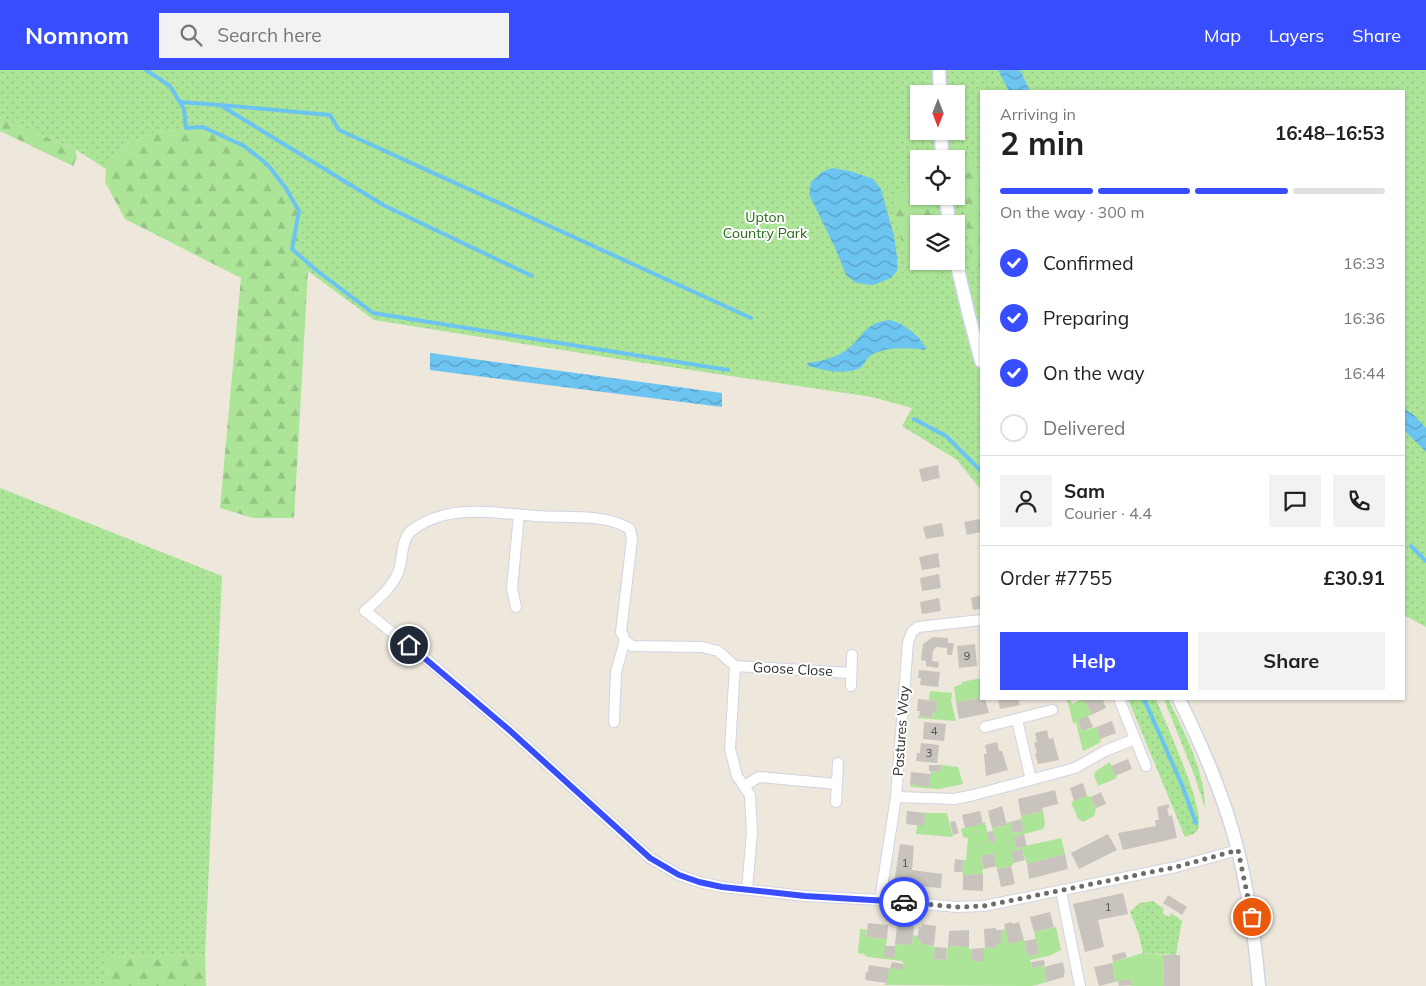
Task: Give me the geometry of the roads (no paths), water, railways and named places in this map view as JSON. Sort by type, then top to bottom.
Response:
[{"type":"street","points":[[939,70],[940,85]]},
{"type":"street","points":[[958,270],[980,357]]},
{"type":"street","points":[[746,889],[752,833],[750,795],[737,776],[730,749],[735,666],[718,651],[702,647],[632,646],[625,640],[621,632],[632,539],[630,529],[621,524],[596,519],[474,512],[446,514],[424,521],[409,533],[403,547],[399,570],[392,584],[365,611],[424,657],[508,729],[650,858],[679,875],[722,887],[805,896],[957,907],[984,906],[1176,867],[1238,850]]},
{"type":"street","points":[[516,607],[512,588],[519,515]]},
{"type":"street","name":"Pastures Way","points":[[880,900],[896,797],[908,642],[912,632],[918,627],[980,620]]},
{"type":"street","points":[[614,722],[616,672],[625,640]]},
{"type":"street","name":"Goose Close","points":[[851,686],[852,655]]},
{"type":"street","name":"Goose Close","points":[[735,666],[851,673]]},
{"type":"street","points":[[1119,700],[1146,766]]},
{"type":"street","points":[[1180,700],[1205,751],[1238,850],[1254,932],[1259,986]]},
{"type":"street","points":[[985,727],[1052,710]]},
{"type":"street","points":[[1017,720],[1031,780]]},
{"type":"street","points":[[896,797],[954,799],[1075,768],[1105,751],[1134,739]]},
{"type":"street","points":[[836,802],[838,763]]},
{"type":"street","points":[[744,786],[759,776],[837,784]]},
{"type":"street","points":[[1061,891],[1080,986]]},
{"type":"water","points":[[998,70],[1020,70],[1030,90],[1008,90]]},
{"type":"water","points":[[832,168],[850,171],[873,179],[881,189],[894,236],[897,257],[897,271],[891,278],[873,285],[856,283],[846,275],[809,194],[811,182],[822,172]]},
{"type":"water","points":[[890,320],[910,330],[926,348],[924,350],[904,348],[882,350],[867,358],[860,368],[846,372],[808,366],[807,363],[840,354],[851,346],[868,328],[874,324]]},
{"type":"water","points":[[430,353],[722,393],[722,407],[430,370]]},
{"type":"water","points":[[1405,409],[1426,428],[1426,452],[1405,431]]},
{"type":"waterway","points":[[146,70],[170,86],[184,109],[186,128],[203,127],[244,146],[267,164],[285,187],[299,211],[292,249],[316,270],[373,313],[728,370]]},
{"type":"waterway","points":[[180,102],[220,105],[385,206],[532,276]]},
{"type":"waterway","points":[[220,105],[330,115],[339,130],[751,318]]},
{"type":"waterway","points":[[914,419],[946,436],[980,470]]},
{"type":"waterway","points":[[1411,546],[1426,561]]},
{"type":"waterway","points":[[1144,700],[1182,785],[1196,823]]},
{"type":"park label","name":"Upton Country Park","points":[[765,226]]}]
